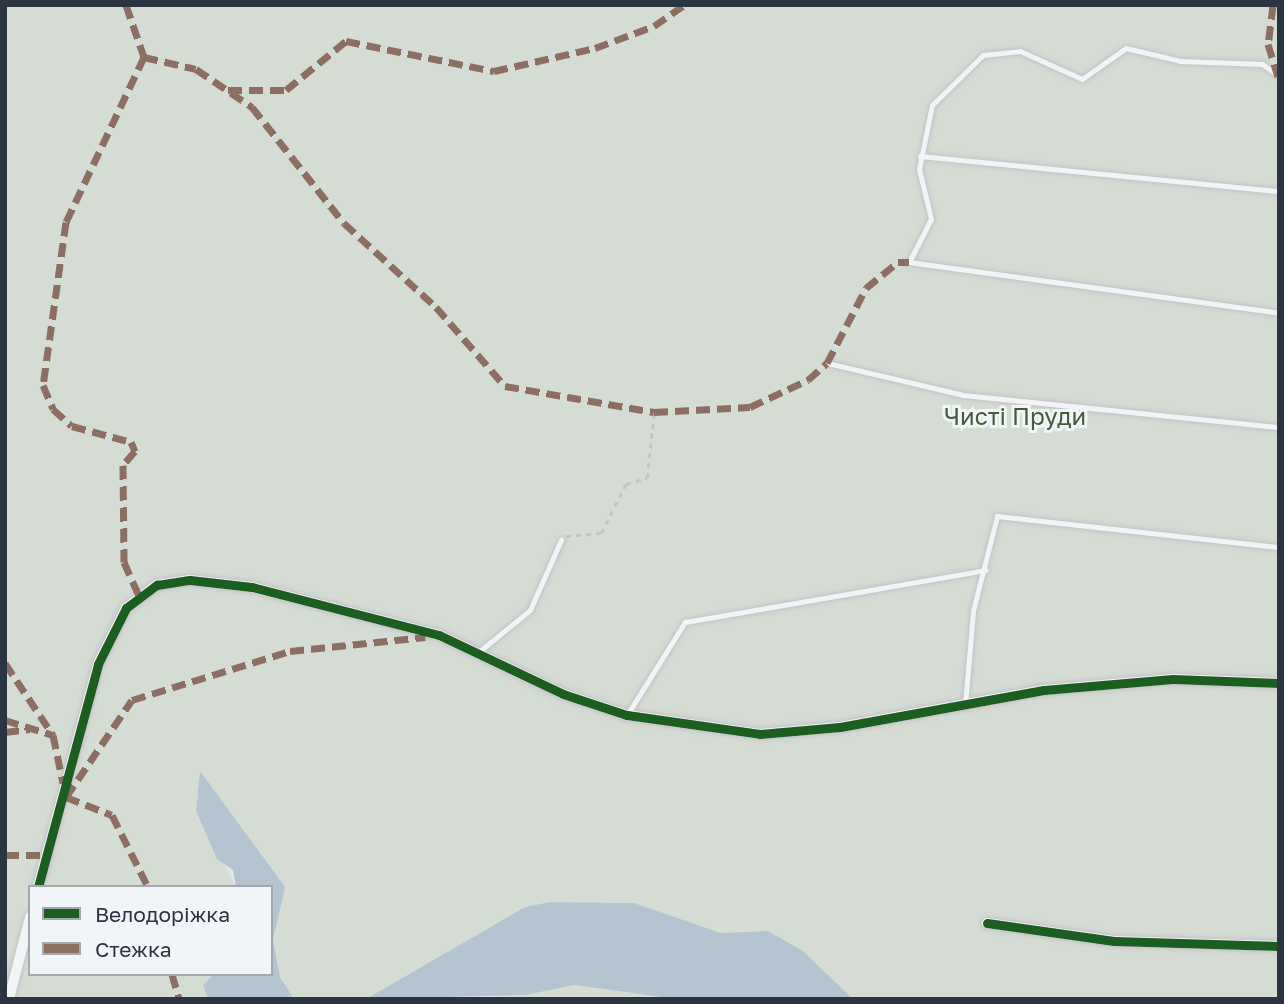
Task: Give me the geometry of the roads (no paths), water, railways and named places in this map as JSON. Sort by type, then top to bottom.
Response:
[{"type":"street","points":[[39,885],[98,664],[126,608],[157,585],[191,580],[252,587],[481,650],[563,694],[628,715],[760,734],[1089,686],[1173,679],[1279,683]]},
{"type":"street","points":[[987,923],[1114,941],[1279,946]]},
{"type":"street","points":[[9,999],[28,925]]},
{"type":"lane","points":[[1279,76],[1262,64],[1181,61],[1126,48],[1082,79],[1020,51],[998,51],[967,66],[936,99],[920,156],[931,219],[909,262],[1279,313]]},
{"type":"lane","points":[[920,156],[1279,191]]},
{"type":"lane","points":[[827,363],[963,395],[1279,427]]},
{"type":"lane","points":[[965,705],[966,652],[997,516],[1279,547]]},
{"type":"lane","points":[[481,650],[530,610],[561,540]]},
{"type":"lane","points":[[628,715],[685,622],[986,570]]},
{"type":"water","points":[[200,771],[285,887],[273,940],[273,885],[236,885],[233,870],[217,859],[196,811]]},
{"type":"water","points":[[550,902],[634,903],[721,933],[768,931],[803,951],[853,999],[676,999],[574,985],[526,995],[366,999],[525,907]]},
{"type":"water","points":[[273,940],[280,977],[294,999],[208,999],[203,985],[212,976],[273,976]]},
{"type":"park label","name":"Чисті Пруди","points":[[1015,416]]}]
